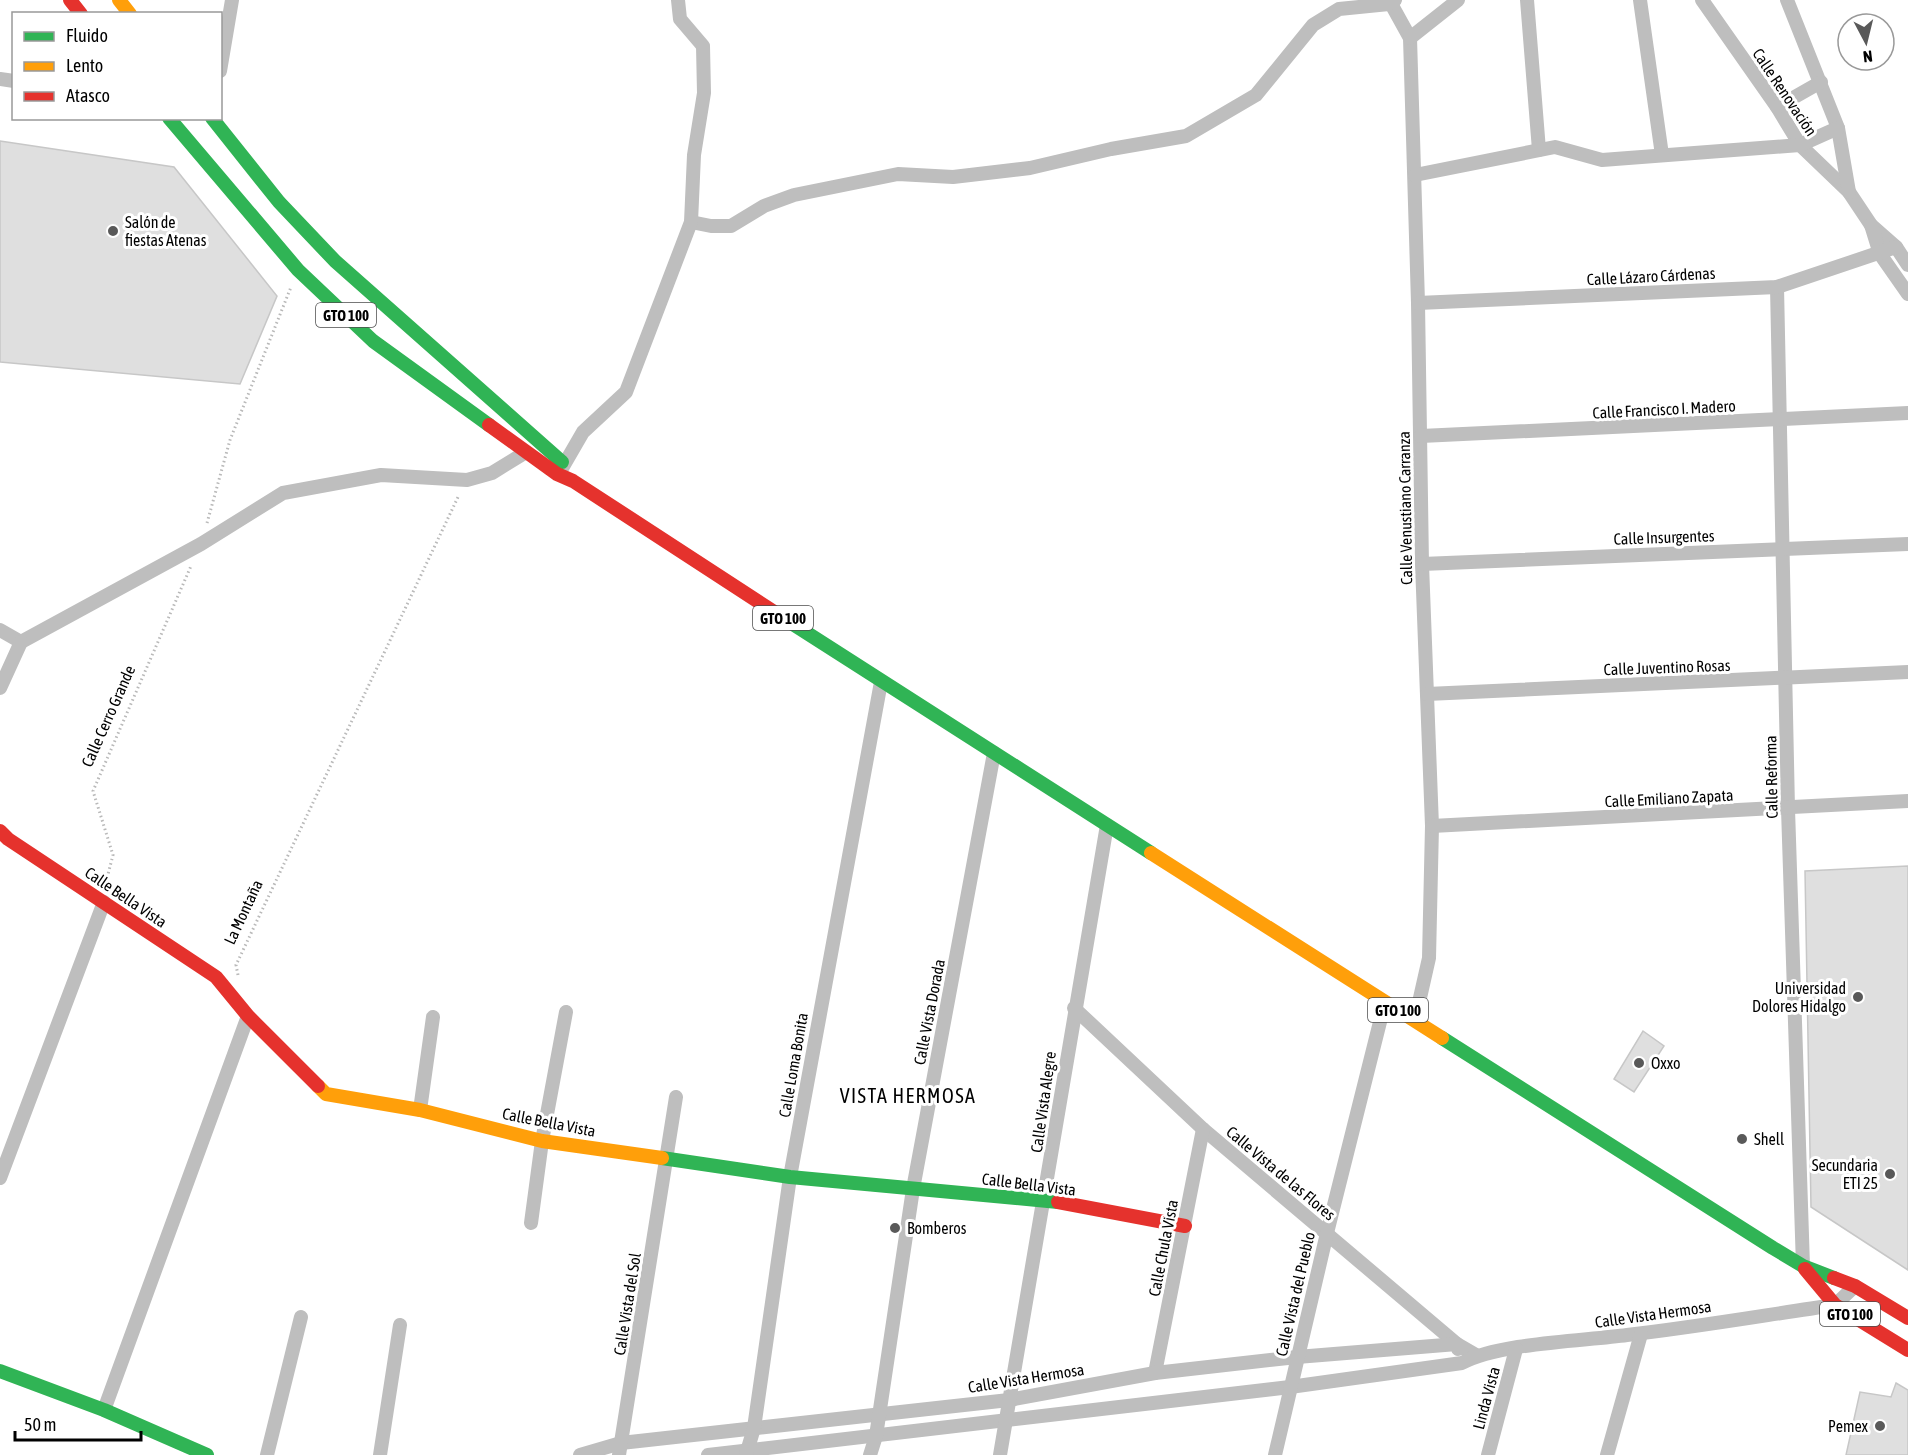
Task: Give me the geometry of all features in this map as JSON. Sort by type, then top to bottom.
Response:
[{"type":"main road","points":[[70,0],[79,12]]},
{"type":"main road","name":"GTO 100","points":[[171,120],[298,270],[373,341],[526,452],[561,469]]},
{"type":"main road","name":"GTO 100","points":[[213,120],[279,202],[335,261],[573,481],[881,682],[1803,1266],[1855,1286],[1908,1318]]},
{"type":"main road","name":"Calle Bella Vista","points":[[0,831],[216,977],[248,1016],[326,1094],[420,1110],[542,1141],[789,1177],[1046,1200],[1185,1226]]},
{"type":"main road","name":"GTO 100","points":[[1803,1266],[1835,1305],[1908,1350]]},
{"type":"main road","points":[[0,1371],[104,1410],[207,1455]]},
{"type":"street","points":[[222,59],[232,0]]},
{"type":"street","points":[[561,469],[583,432],[626,392],[691,222],[694,155],[704,93],[703,46],[680,19],[678,0]]},
{"type":"street","points":[[1410,38],[1458,0]]},
{"type":"street","points":[[1527,0],[1539,150]]},
{"type":"street","points":[[1640,0],[1662,155]]},
{"type":"street","name":"Calle Renovación","points":[[1702,0],[1777,107],[1800,146],[1848,192],[1871,225],[1896,247],[1908,265]]},
{"type":"street","points":[[1786,0],[1838,128],[1848,192]]},
{"type":"street","points":[[691,222],[711,226],[731,226],[764,206],[794,195],[898,174],[953,177],[1030,168],[1111,149],[1186,136],[1256,95],[1313,25],[1339,9],[1391,1]]},
{"type":"street","name":"Calle Venustiano Carranza","points":[[1391,1],[1410,38],[1418,303],[1422,564],[1432,826],[1429,958],[1415,1020]]},
{"type":"street","points":[[1777,107],[1821,82]]},
{"type":"street","points":[[1415,175],[1555,147],[1602,160],[1800,146],[1838,128]]},
{"type":"street","name":"Calle Renovación","points":[[1871,225],[1880,254],[1908,294]]},
{"type":"street","name":"Calle Lázaro Cárdenas","points":[[1418,303],[1777,287],[1896,247]]},
{"type":"street","name":"Calle Reforma","points":[[1777,287],[1788,809],[1803,1266]]},
{"type":"street","name":"Calle Francisco I. Madero","points":[[1421,436],[1908,412]]},
{"type":"street","points":[[0,688],[21,642],[201,544],[283,493],[381,476],[467,480],[492,473],[526,452]]},
{"type":"street","name":"Calle Insurgentes","points":[[1422,564],[1908,544]]},
{"type":"street","points":[[0,630],[21,642]]},
{"type":"street","name":"Calle Juventino Rosas","points":[[1427,694],[1908,672]]},
{"type":"street","name":"Calle Loma Bonita","points":[[747,1452],[754,1428],[789,1177],[881,682]]},
{"type":"street","name":"Calle Vista Dorada","points":[[870,1455],[876,1436],[913,1189],[994,753]]},
{"type":"street","name":"Calle Emiliano Zapata","points":[[1432,826],[1908,801]]},
{"type":"street","name":"Calle Vista Alegre","points":[[1000,1455],[1046,1200],[1074,1008],[1107,825]]},
{"type":"street","points":[[0,1178],[104,902]]},
{"type":"street","name":"Calle Vista del Pueblo","points":[[1275,1455],[1327,1233],[1385,1002]]},
{"type":"street","name":"Calle Vista de las Flores","points":[[1074,1008],[1203,1129],[1457,1344]]},
{"type":"street","points":[[531,1223],[542,1141],[566,1012]]},
{"type":"street","points":[[104,1410],[248,1016]]},
{"type":"street","points":[[420,1110],[433,1017]]},
{"type":"street","name":"Calle Vista del Sol","points":[[620,1449],[676,1098]]},
{"type":"street","name":"Calle Chula Vista","points":[[1155,1373],[1203,1129]]},
{"type":"street","points":[[1835,1305],[1855,1286]]},
{"type":"street","name":"Calle Vista Hermosa","points":[[708,1455],[1290,1387],[1462,1363],[1476,1355],[1515,1348],[1641,1334],[1835,1305]]},
{"type":"street","points":[[267,1455],[301,1317]]},
{"type":"street","points":[[380,1455],[400,1326]]},
{"type":"street","points":[[1607,1455],[1641,1334]]},
{"type":"street","points":[[1457,1344],[1476,1355]]},
{"type":"street","points":[[1457,1344],[1462,1363]]},
{"type":"street","name":"Calle Vista Hermosa","points":[[580,1455],[754,1428],[1009,1400],[1155,1373],[1298,1357],[1457,1344]]},
{"type":"street","name":"Linda Vista","points":[[1488,1455],[1515,1348]]},
{"type":"path","name":"Calle Cerro Grande","points":[[104,902],[106,877],[113,855],[93,791],[201,544],[230,440],[298,270]]},
{"type":"path","name":"La Montaña","points":[[241,985],[236,965],[467,480]]},
{"type":"building","name":"Salón de fiestas Atenas","points":[[0,141],[174,167],[277,296],[240,384],[0,362]]},
{"type":"building","name":"Universidad Dolores Hidalgo","points":[[1908,866],[1908,1270],[1811,1207],[1805,871]]},
{"type":"building","name":"Oxxo","points":[[1643,1031],[1664,1046],[1634,1092],[1614,1079]]},
{"type":"building","name":"Pemex","points":[[1896,1383],[1908,1390],[1908,1455],[1846,1455],[1860,1392],[1891,1397]]},
{"type":"traffic: fast","points":[[171,120],[298,270],[373,341],[489,425]]},
{"type":"traffic: fast","points":[[214,120],[279,202],[335,261],[562,462]]},
{"type":"traffic: fast","points":[[782,617],[1151,853]]},
{"type":"traffic: fast","points":[[1442,1038],[1773,1248],[1803,1266],[1834,1278]]},
{"type":"traffic: fast","points":[[662,1158],[790,1177],[1058,1202]]},
{"type":"traffic: fast","points":[[0,1371],[104,1410],[207,1455]]},
{"type":"traffic: slow","points":[[119,0],[128,12]]},
{"type":"traffic: slow","points":[[1151,853],[1442,1038]]},
{"type":"traffic: slow","points":[[318,1086],[326,1094],[420,1110],[542,1141],[662,1158]]},
{"type":"traffic: jam","points":[[70,0],[79,12]]},
{"type":"traffic: jam","points":[[489,425],[557,474],[573,481],[782,617]]},
{"type":"traffic: jam","points":[[0,831],[8,839],[216,977],[248,1016],[318,1086]]},
{"type":"traffic: jam","points":[[1058,1202],[1185,1226]]},
{"type":"traffic: jam","points":[[1805,1269],[1835,1305],[1908,1350]]},
{"type":"traffic: jam","points":[[1834,1278],[1855,1286],[1908,1318]]},
{"type":"place","name":"Salón de fiestas Atenas","points":[[113,231]]},
{"type":"place","name":"Universidad Dolores Hidalgo","points":[[1858,997]]},
{"type":"place","name":"Oxxo","points":[[1639,1063]]},
{"type":"place","name":"Shell","points":[[1742,1139]]},
{"type":"place","name":"Secundaria ETI 25","points":[[1890,1174]]},
{"type":"place","name":"Bomberos","points":[[895,1228]]},
{"type":"place","name":"Pemex","points":[[1880,1426]]},
{"type":"district","name":"VISTA HERMOSA","points":[[908,1095]]}]
